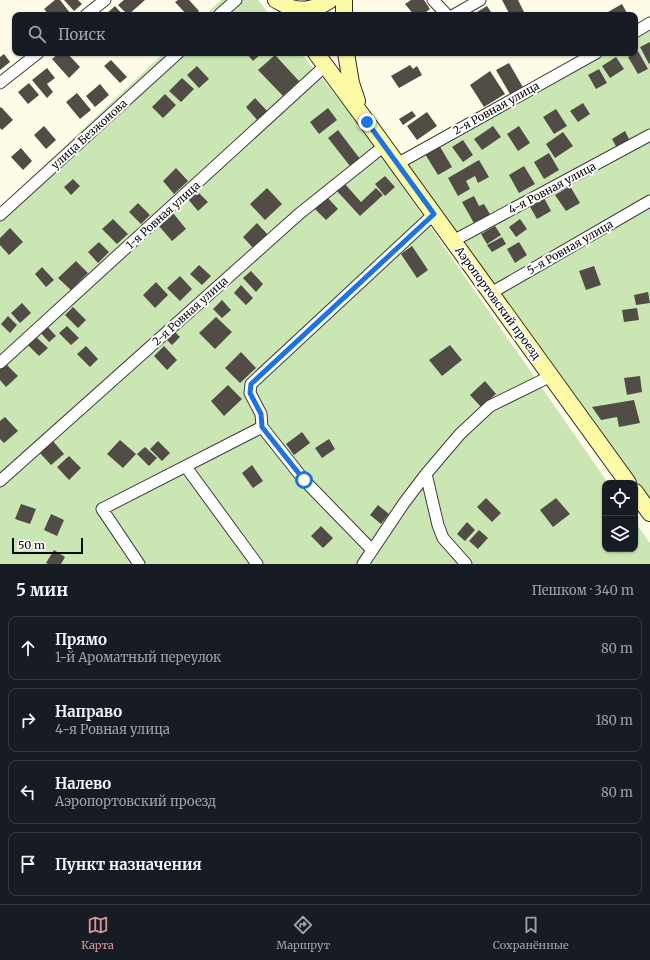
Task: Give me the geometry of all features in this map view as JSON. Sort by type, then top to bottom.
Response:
[{"type":"main road","points":[[276,0],[290,8],[307,10],[323,6],[330,0]]},
{"type":"main road","points":[[276,0],[285,12]]},
{"type":"main road","points":[[344,0],[344,12]]},
{"type":"main road","points":[[318,56],[367,122]]},
{"type":"main road","points":[[346,56],[351,83],[357,101],[367,122]]},
{"type":"main road","name":"Аэропортовский проезд","points":[[367,122],[626,480]]},
{"type":"main road","points":[[638,496],[650,513]]},
{"type":"street","points":[[90,12],[104,0]]},
{"type":"street","points":[[222,12],[236,0]]},
{"type":"street","points":[[433,0],[444,12]]},
{"type":"street","points":[[459,12],[480,0]]},
{"type":"street","points":[[638,30],[650,23]]},
{"type":"street","points":[[0,83],[34,56]]},
{"type":"street","name":"улица Безжонова","points":[[0,214],[175,56]]},
{"type":"street","name":"2-я Ровная улица","points":[[396,164],[591,56]]},
{"type":"street","name":"1-я Ровная улица","points":[[0,363],[325,66]]},
{"type":"street","name":"4-я Ровная улица","points":[[453,241],[650,135]]},
{"type":"street","name":"2-я Ровная улица","points":[[0,481],[299,214],[384,146]]},
{"type":"street","name":"5-я Ровная улица","points":[[491,293],[650,201]]},
{"type":"street","points":[[372,550],[304,480],[262,427],[261,414],[250,393],[251,384],[434,214]]},
{"type":"street","points":[[363,564],[404,502],[460,434],[490,406],[551,376]]},
{"type":"street","points":[[138,564],[102,509],[262,427]]},
{"type":"street","points":[[186,467],[257,564]]},
{"type":"street","points":[[426,474],[438,525],[443,538],[466,564]]},
{"type":"green space","points":[[221,0],[258,0],[268,12],[208,12]]},
{"type":"green space","points":[[650,22],[650,504],[638,488],[638,480],[632,480],[401,163],[590,56],[638,56],[638,28]]},
{"type":"green space","points":[[161,56],[303,56],[359,124],[606,480],[602,480],[602,552],[638,552],[638,526],[650,543],[650,564],[0,564],[0,207]]},
{"type":"building","points":[[55,0],[60,0],[69,12],[46,12],[44,9]]},
{"type":"building","points":[[64,0],[78,0],[82,4],[74,11]]},
{"type":"building","points":[[124,0],[145,0],[131,12],[125,12],[118,5]]},
{"type":"building","points":[[178,0],[189,0],[199,11],[184,12],[175,2]]},
{"type":"building","points":[[411,0],[424,0],[430,9],[426,12],[412,12],[405,4]]},
{"type":"building","points":[[502,0],[518,0],[524,12],[508,12]]},
{"type":"building","points":[[622,4],[626,12],[608,12]]},
{"type":"building","points":[[115,6],[120,12],[108,12]]},
{"type":"building","points":[[487,6],[491,12],[477,12]]},
{"type":"building","points":[[650,42],[650,63],[649,64],[640,47]]},
{"type":"building","points":[[638,51],[648,69],[638,74],[628,57],[638,56]]},
{"type":"building","points":[[4,54],[10,62],[0,70],[0,57]]},
{"type":"building","points":[[56,56],[70,56],[80,67],[69,78],[52,59]]},
{"type":"building","points":[[249,56],[259,56],[253,61]]},
{"type":"building","points":[[274,56],[276,56],[299,81],[283,96],[258,70]]},
{"type":"building","points":[[616,57],[624,69],[610,78],[602,66]]},
{"type":"building","points":[[111,60],[127,77],[120,83],[104,66]]},
{"type":"building","points":[[509,63],[524,89],[511,96],[496,70]]},
{"type":"building","points":[[410,65],[413,69],[417,66],[422,75],[399,88],[391,76]]},
{"type":"building","points":[[197,66],[209,79],[199,88],[187,75]]},
{"type":"building","points":[[47,68],[55,78],[47,84],[53,92],[47,98],[32,80]]},
{"type":"building","points":[[599,69],[607,83],[596,89],[588,75]]},
{"type":"building","points":[[490,71],[505,94],[484,107],[470,85]]},
{"type":"building","points":[[182,78],[194,89],[181,102],[169,91]]},
{"type":"building","points":[[29,83],[39,95],[28,104],[18,92]]},
{"type":"building","points":[[100,84],[109,95],[95,107],[86,96]]},
{"type":"building","points":[[77,93],[91,110],[80,119],[66,102]]},
{"type":"building","points":[[165,94],[176,105],[163,118],[152,107]]},
{"type":"building","points":[[255,98],[268,112],[258,121],[246,107]]},
{"type":"building","points":[[583,103],[590,114],[578,122],[570,111]]},
{"type":"building","points":[[1,107],[13,120],[2,130],[0,128]]},
{"type":"building","points":[[328,108],[337,120],[319,134],[310,122]]},
{"type":"building","points":[[556,109],[567,126],[554,134],[543,117]]},
{"type":"building","points":[[412,111],[416,116],[403,125],[399,119]]},
{"type":"building","points":[[427,112],[437,126],[417,140],[407,126]]},
{"type":"building","points":[[44,126],[56,140],[46,149],[34,135]]},
{"type":"building","points":[[493,126],[501,137],[482,150],[474,139]]},
{"type":"building","points":[[519,126],[530,143],[518,151],[507,134]]},
{"type":"building","points":[[338,130],[360,159],[350,166],[328,138]]},
{"type":"building","points":[[625,131],[630,141],[617,148],[612,139]]},
{"type":"building","points":[[563,132],[573,146],[555,158],[546,144]]},
{"type":"building","points":[[463,140],[473,155],[463,162],[452,147]]},
{"type":"building","points":[[439,145],[452,167],[438,175],[425,154]]},
{"type":"building","points":[[21,148],[32,161],[23,170],[11,157]]},
{"type":"building","points":[[549,153],[559,170],[544,179],[534,162]]},
{"type":"building","points":[[479,160],[489,177],[478,183],[475,176],[466,181],[470,189],[458,196],[448,178]]},
{"type":"building","points":[[524,166],[535,184],[519,193],[509,175]]},
{"type":"building","points":[[176,168],[188,181],[174,194],[163,181]]},
{"type":"building","points":[[385,176],[395,187],[385,196],[375,184]]},
{"type":"building","points":[[73,179],[80,186],[71,195],[64,187]]},
{"type":"building","points":[[344,183],[361,202],[376,188],[383,195],[360,216],[336,190]]},
{"type":"building","points":[[570,186],[580,203],[566,211],[555,195]]},
{"type":"building","points":[[267,188],[282,204],[265,220],[250,204]]},
{"type":"building","points":[[196,190],[208,202],[198,211],[187,198]]},
{"type":"building","points":[[474,196],[479,206],[484,204],[491,216],[475,225],[462,202]]},
{"type":"building","points":[[543,196],[551,211],[537,219],[529,205]]},
{"type":"building","points":[[327,197],[338,209],[326,220],[315,209]]},
{"type":"building","points":[[138,203],[150,215],[141,224],[129,212]]},
{"type":"building","points":[[173,213],[186,229],[172,241],[159,226]]},
{"type":"building","points":[[113,219],[128,234],[117,244],[102,229]]},
{"type":"building","points":[[520,219],[527,229],[516,237],[509,227]]},
{"type":"building","points":[[257,223],[268,235],[254,249],[243,237]]},
{"type":"building","points":[[495,226],[501,235],[487,244],[481,234]]},
{"type":"building","points":[[10,228],[23,242],[9,255],[0,245],[0,238]]},
{"type":"building","points":[[502,237],[506,244],[492,252],[487,245]]},
{"type":"building","points":[[99,242],[109,252],[98,263],[88,252]]},
{"type":"building","points":[[519,242],[527,255],[515,263],[507,249]]},
{"type":"building","points":[[412,246],[428,270],[417,278],[401,254]]},
{"type":"building","points":[[76,261],[88,273],[71,290],[58,278]]},
{"type":"building","points":[[199,265],[211,276],[202,285],[190,274]]},
{"type":"building","points":[[594,266],[601,285],[586,290],[579,271]]},
{"type":"building","points":[[42,267],[54,280],[46,287],[35,274]]},
{"type":"building","points":[[251,271],[263,284],[256,292],[243,278]]},
{"type":"building","points":[[180,276],[192,289],[180,301],[167,288]]},
{"type":"building","points":[[156,282],[168,295],[155,308],[143,295]]},
{"type":"building","points":[[241,285],[253,298],[246,305],[234,293]]},
{"type":"building","points":[[648,292],[650,303],[636,305],[634,295]]},
{"type":"building","points":[[222,300],[231,310],[222,318],[213,309]]},
{"type":"building","points":[[22,303],[31,313],[20,323],[11,313]]},
{"type":"building","points":[[73,307],[86,320],[78,328],[65,315]]},
{"type":"building","points":[[637,308],[639,320],[624,322],[622,310]]},
{"type":"building","points":[[8,316],[17,325],[10,333],[1,324]]},
{"type":"building","points":[[216,317],[232,332],[215,349],[199,333]]},
{"type":"building","points":[[44,323],[56,336],[49,342],[38,330]]},
{"type":"building","points":[[67,326],[79,338],[71,345],[59,333]]},
{"type":"building","points":[[175,332],[180,337],[172,345],[167,340]]},
{"type":"building","points":[[35,336],[48,348],[39,356],[27,344]]},
{"type":"building","points":[[450,345],[462,360],[442,376],[429,360]]},
{"type":"building","points":[[86,346],[98,359],[90,367],[77,354]]},
{"type":"building","points":[[164,346],[177,360],[167,370],[154,356]]},
{"type":"building","points":[[241,352],[256,368],[240,383],[225,368]]},
{"type":"building","points":[[5,363],[18,376],[6,387],[0,380],[0,367]]},
{"type":"building","points":[[640,376],[642,392],[627,395],[624,378]]},
{"type":"building","points":[[485,381],[496,394],[481,407],[470,395]]},
{"type":"building","points":[[228,385],[242,399],[224,416],[211,401]]},
{"type":"building","points":[[634,400],[640,423],[619,427],[617,417],[601,420],[592,407]]},
{"type":"building","points":[[5,417],[18,431],[4,443],[0,439],[0,421]]},
{"type":"building","points":[[302,432],[310,443],[294,455],[286,444]]},
{"type":"building","points":[[329,439],[335,449],[322,458],[315,448]]},
{"type":"building","points":[[52,440],[64,454],[51,465],[39,452]]},
{"type":"building","points":[[120,440],[136,454],[123,468],[107,454]]},
{"type":"building","points":[[158,441],[170,453],[162,461],[150,449]]},
{"type":"building","points":[[145,447],[157,458],[149,466],[137,454]]},
{"type":"building","points":[[69,456],[81,468],[69,480],[57,467]]},
{"type":"building","points":[[252,465],[263,481],[253,488],[242,473]]},
{"type":"building","points":[[486,498],[501,513],[492,522],[477,507]]},
{"type":"building","points":[[556,498],[570,514],[553,527],[540,510]]},
{"type":"building","points":[[21,504],[36,509],[30,524],[15,519]]},
{"type":"building","points":[[378,505],[389,514],[381,524],[370,515]]},
{"type":"building","points":[[51,514],[64,520],[57,536],[44,530]]},
{"type":"building","points":[[467,522],[475,530],[465,541],[457,534]]},
{"type":"building","points":[[321,526],[333,538],[323,548],[311,536]]},
{"type":"building","points":[[479,530],[488,538],[478,549],[469,541]]},
{"type":"building","points":[[54,550],[65,557],[61,564],[46,563]]},
{"type":"route","points":[[304,480],[262,427],[261,414],[251,397],[249,390],[251,384],[434,214],[396,164],[367,122]]}]
